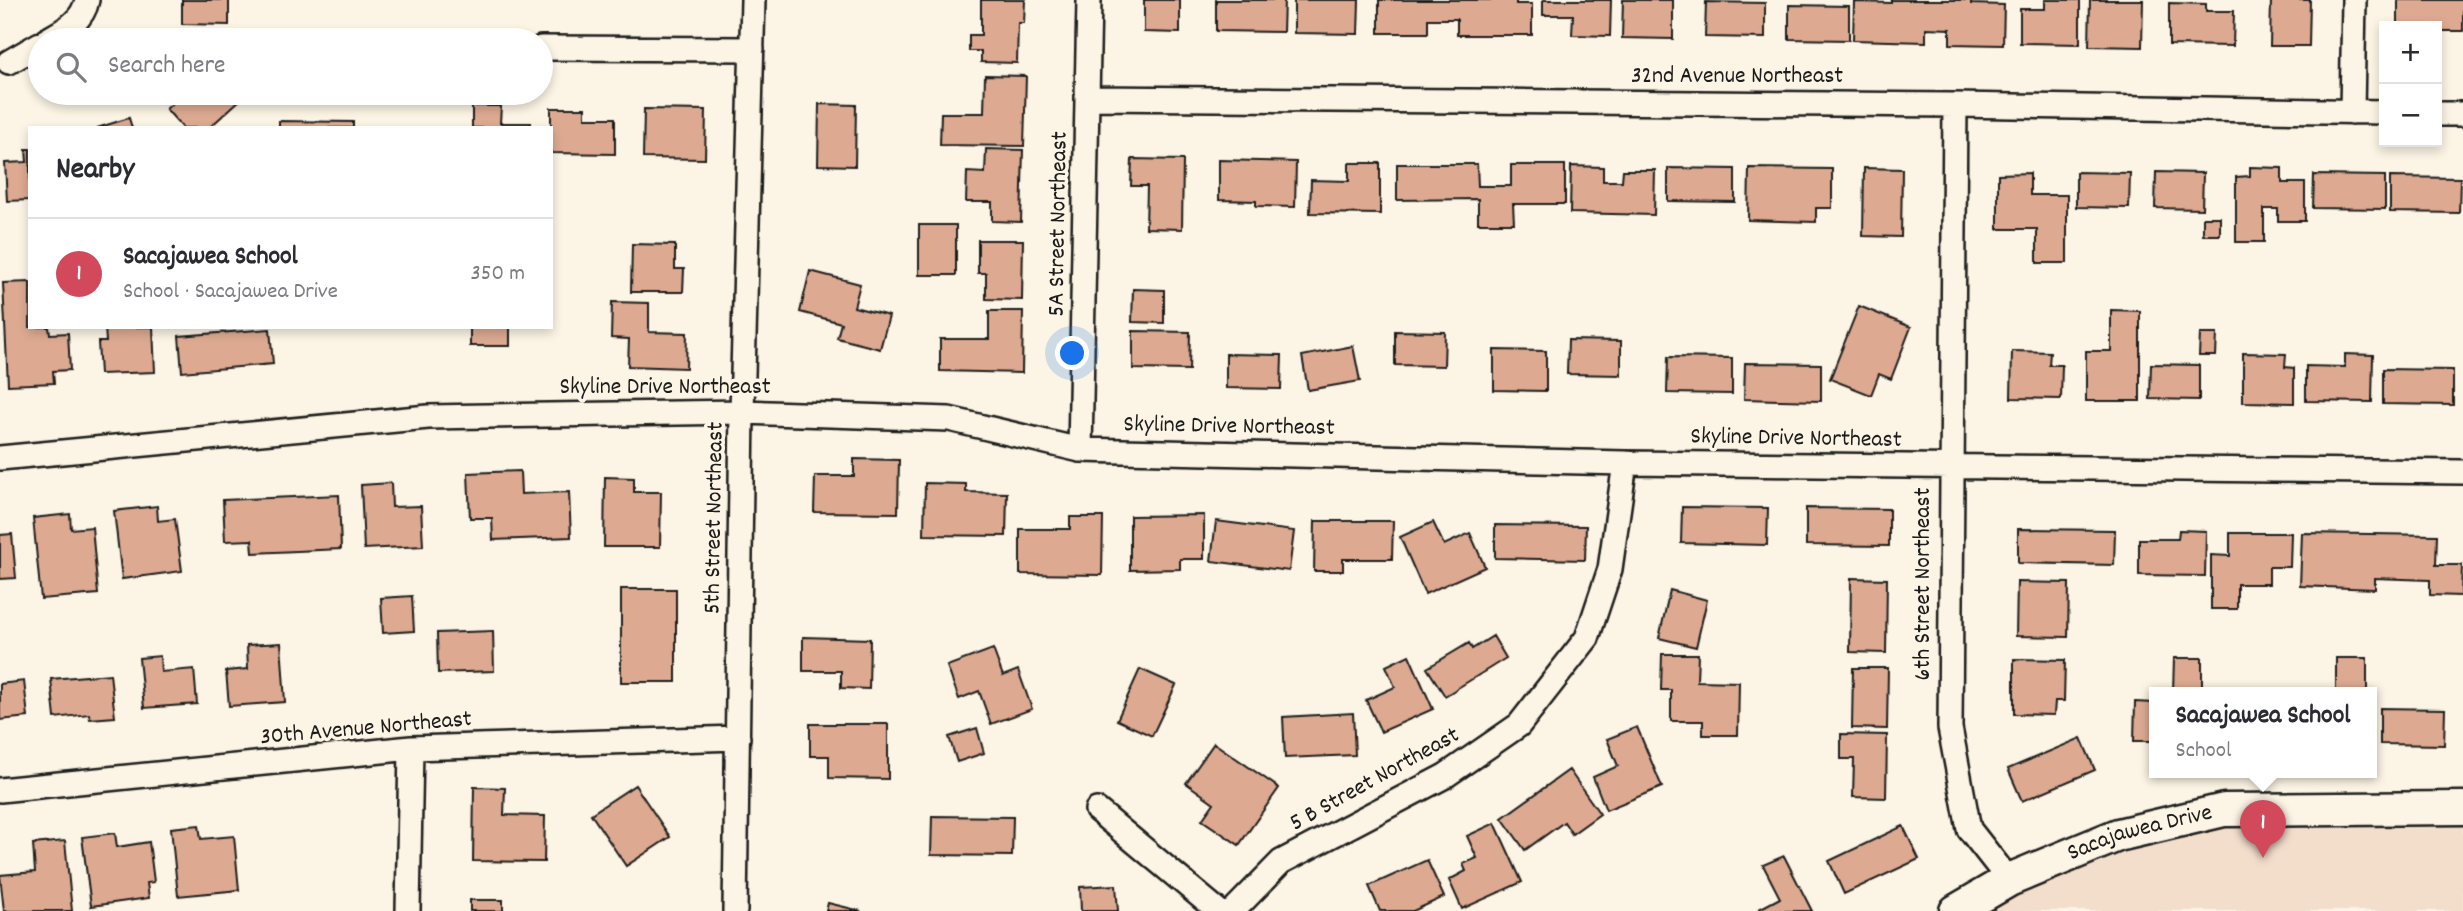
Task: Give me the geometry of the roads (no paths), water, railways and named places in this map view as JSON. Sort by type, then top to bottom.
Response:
[{"type":"street","points":[[69,28],[85,12],[87,0]]},
{"type":"street","name":"5th Street Northeast","points":[[735,911],[742,412],[753,0]]},
{"type":"street","name":"5A Street Northeast","points":[[1080,450],[1089,0]]},
{"type":"street","points":[[2352,111],[2354,0]]},
{"type":"street","points":[[553,48],[752,49]]},
{"type":"street","points":[[9,62],[28,51]]},
{"type":"street","name":"32nd Avenue Northeast","points":[[1088,99],[1955,105],[2379,112]]},
{"type":"street","name":"6th Street Northeast","points":[[1955,105],[1950,728],[1969,829],[2009,880]]},
{"type":"street","points":[[2442,114],[2463,114]]},
{"type":"street","name":"Skyline Drive Northeast","points":[[0,458],[428,417],[742,412],[949,419],[1080,450],[1625,463],[2463,472]]},
{"type":"street","name":"5 B Street Northeast","points":[[1233,911],[1280,862],[1445,776],[1519,725],[1587,638],[1610,569],[1625,463]]},
{"type":"street","name":"30th Avenue Northeast","points":[[0,790],[411,748],[738,738]]},
{"type":"street","points":[[408,911],[411,748]]},
{"type":"street","name":"Sacajawea Drive","points":[[1956,911],[2009,880],[2118,835],[2224,810],[2463,808]]},
{"type":"street","points":[[1097,810],[1218,911]]},
{"type":"place","name":"Sacajawea School","points":[[2263,858]]}]
